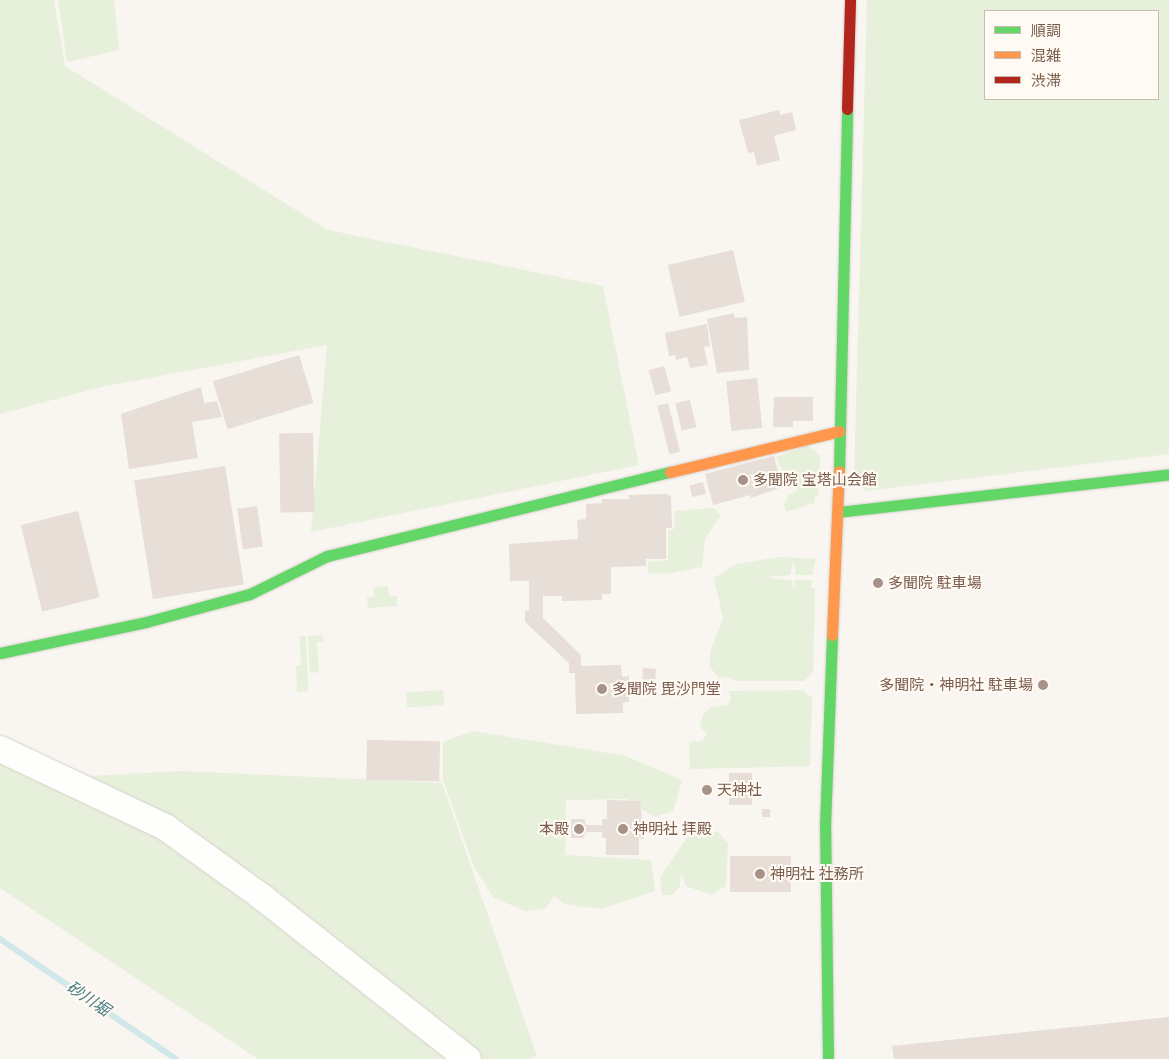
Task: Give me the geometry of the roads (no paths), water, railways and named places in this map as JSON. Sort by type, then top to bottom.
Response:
[{"type":"street","points":[[828,1059],[826,818],[838,512],[850,0]]},
{"type":"street","points":[[0,652],[146,622],[250,594],[326,556],[839,430]]},
{"type":"street","points":[[838,512],[1169,474]]},
{"type":"street","points":[[0,749],[164,827],[262,898],[468,1059]]},
{"type":"waterway","name":"砂川堀","points":[[0,939],[176,1059]]},
{"type":"place","name":"多聞院 宝塔山会館","points":[[743,480]]},
{"type":"place","name":"多聞院 駐車場","points":[[878,583]]},
{"type":"place","name":"多聞院・神明社 駐車場","points":[[1043,685]]},
{"type":"place","name":"多聞院 毘沙門堂","points":[[602,689]]},
{"type":"place","name":"天神社","points":[[707,790]]},
{"type":"place","name":"本殿","points":[[579,829]]},
{"type":"place","name":"神明社 拝殿","points":[[623,829]]},
{"type":"place","name":"神明社 社務所","points":[[760,874]]}]
